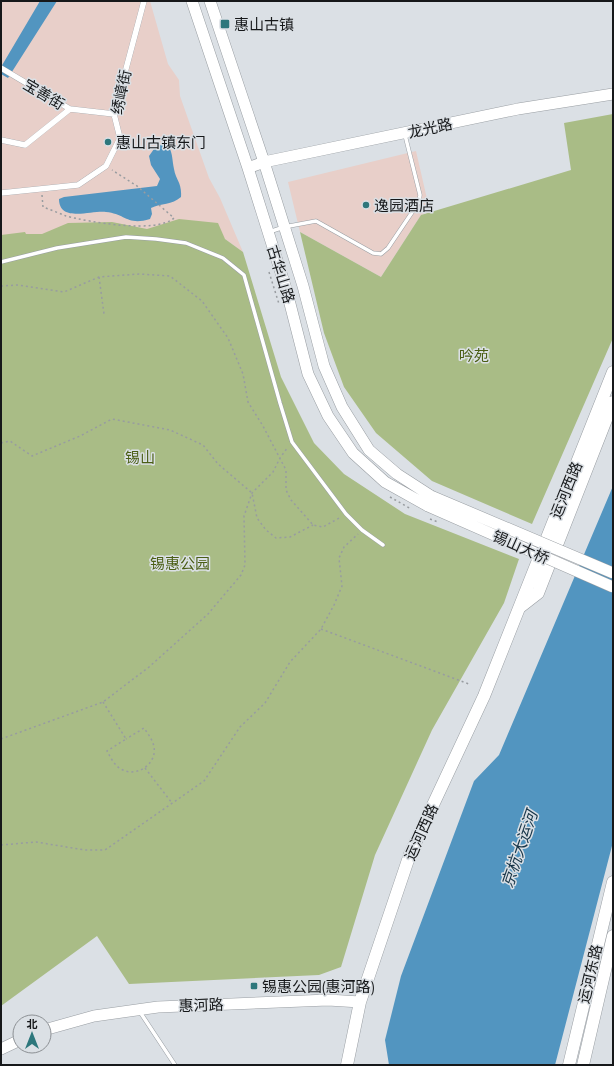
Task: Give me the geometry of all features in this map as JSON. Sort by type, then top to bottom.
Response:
[{"type":"main road","name":"古华山路","points":[[192,1],[248,168],[287,292],[308,374],[328,416],[354,453],[385,482],[430,501]]},
{"type":"main road","name":"古华山路","points":[[210,1],[264,162],[303,286],[324,366],[342,407],[369,450],[430,501]]},
{"type":"main road","name":"龙光路","points":[[248,168],[264,162],[518,110],[613,94]]},
{"type":"main road","name":"运河西路","points":[[347,1065],[360,1002],[410,854],[484,696],[613,372]]},
{"type":"main road","name":"运河西路","points":[[519,608],[538,592],[613,402]]},
{"type":"main road","name":"锡山大桥","points":[[430,501],[613,573]]},
{"type":"main road","name":"锡山大桥","points":[[430,501],[613,587]]},
{"type":"main road","name":"运河东路","points":[[569,1065],[613,882]]},
{"type":"main road","name":"运河东路","points":[[583,1065],[613,936]]},
{"type":"main road","name":"惠河路","points":[[52,1028],[94,1016],[158,1007],[328,1000],[360,1002]]},
{"type":"main road","points":[[1,1049],[12,1044]]},
{"type":"street","name":"绣嶂街","points":[[1,193],[78,185],[106,166],[120,138],[114,114],[144,1]]},
{"type":"street","name":"宝善街","points":[[1,68],[70,109],[114,114]]},
{"type":"street","points":[[1,140],[25,145],[70,109]]},
{"type":"lane","points":[[268,233],[284,227],[316,221],[372,254],[381,254],[388,248],[419,202],[420,195],[404,134]]},
{"type":"lane","points":[[1,262],[57,248],[126,237],[186,243],[223,258],[244,275],[292,442],[346,514],[362,530],[384,545]]},
{"type":"lane","points":[[139,1009],[175,1065]]},
{"type":"path","points":[[41,189],[43,207],[66,216],[125,226],[150,226],[168,223],[174,218],[137,186],[106,166]]},
{"type":"path","points":[[1,286],[18,285],[64,292],[99,277],[139,274],[170,276],[202,301],[228,338],[243,374],[248,402],[286,470],[286,490],[291,500],[313,525],[323,527],[346,514]]},
{"type":"path","points":[[99,277],[104,314]]},
{"type":"path","points":[[1,443],[10,441],[32,456],[80,436],[112,419],[170,430],[203,444],[218,464],[252,493],[257,518],[266,530],[276,538],[290,537],[313,525]]},
{"type":"path","points":[[1,739],[103,702],[149,667],[208,614],[241,575],[245,565],[244,516],[252,493],[273,472],[280,458],[292,442]]},
{"type":"path","points":[[1,845],[36,842],[85,850],[104,850],[204,781],[240,727],[265,703],[290,662],[321,629],[342,586],[339,558],[344,547],[362,530]]},
{"type":"path","points":[[321,629],[469,684]]},
{"type":"path","points":[[103,702],[126,739]]},
{"type":"path","points":[[144,728],[154,748],[152,759],[145,768],[134,772],[123,770],[114,763],[107,752],[126,739],[144,728]]},
{"type":"path","points":[[145,768],[172,803]]},
{"type":"shaded area","points":[[1,1],[150,1],[168,64],[179,80],[180,96],[209,178],[220,198],[243,252],[211,229],[174,228],[68,242],[1,236]]},
{"type":"shaded area","points":[[416,151],[430,212],[421,215],[381,277],[300,232],[288,182]]},
{"type":"green space","name":"吟苑","points":[[613,114],[613,338],[532,524],[432,481],[376,433],[344,387],[324,333],[300,232],[381,277],[421,215],[571,170],[564,123]]},
{"type":"green space","name":"锡惠公园","points":[[179,219],[218,223],[225,239],[243,252],[281,377],[314,443],[344,474],[405,514],[519,559],[504,603],[432,730],[375,855],[341,967],[319,975],[129,984],[97,936],[1,1006],[1,235],[25,232],[26,234],[42,234],[68,223],[112,222],[147,229]]},
{"type":"water","points":[[40,1],[57,1],[8,78],[1,74],[1,67]]},
{"type":"water","points":[[162,144],[169,147],[172,155],[175,173],[181,188],[181,197],[170,203],[151,208],[152,214],[150,219],[136,221],[106,212],[70,213],[64,211],[60,206],[59,199],[64,197],[157,186],[160,179],[151,165],[149,156],[154,149]]},
{"type":"water","name":"京杭大运河","points":[[613,486],[613,842],[555,1065],[389,1065],[385,1040],[401,976],[474,781],[499,755]]},
{"type":"place","name":"惠山古镇","points":[[225,24]]},
{"type":"place","name":"惠山古镇东门","points":[[108,142]]},
{"type":"place","name":"逸园酒店","points":[[366,205]]},
{"type":"place","name":"锡惠公园(惠河路)","points":[[254,986]]},
{"type":"park label","name":"锡山","points":[[140,457]]}]
